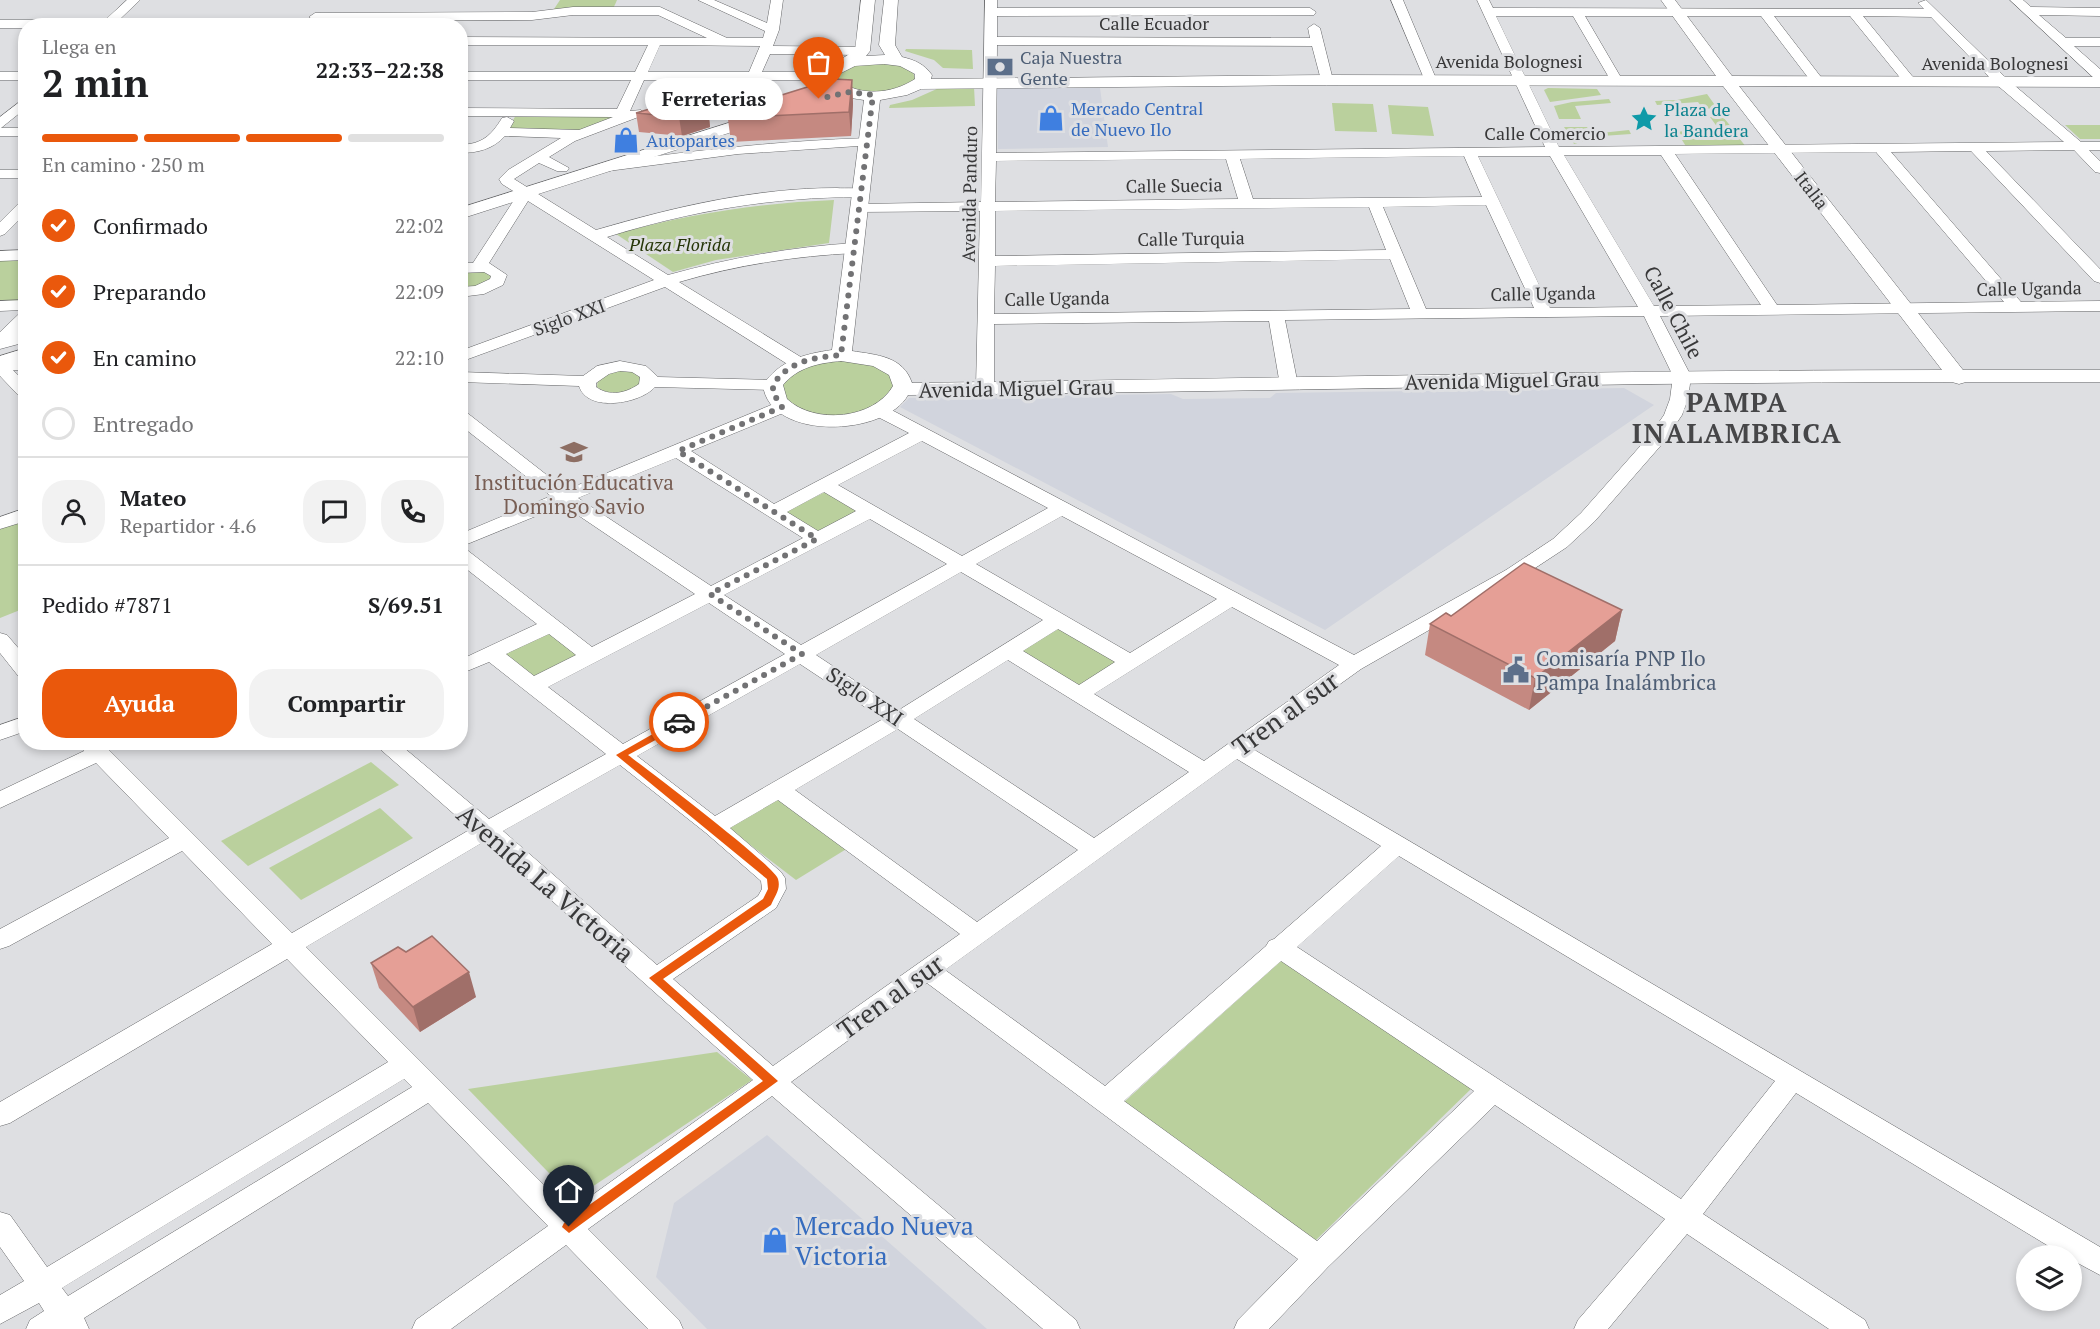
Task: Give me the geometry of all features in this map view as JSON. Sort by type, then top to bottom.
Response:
[{"type":"street","points":[[115,18],[134,0]]},
{"type":"street","points":[[314,18],[329,0]]},
{"type":"street","points":[[468,35],[492,0]]},
{"type":"street","points":[[544,15],[554,0]]},
{"type":"street","points":[[468,43],[546,41],[643,26],[664,13],[670,0]]},
{"type":"street","points":[[704,0],[769,41]]},
{"type":"street","points":[[468,210],[562,168],[732,113],[754,76],[769,41],[777,0]]},
{"type":"street","points":[[847,64],[862,51],[868,0]]},
{"type":"street","points":[[891,0],[887,45],[896,60]]},
{"type":"street","points":[[1397,0],[1430,77]]},
{"type":"street","points":[[1920,0],[1998,79],[2100,169]]},
{"type":"street","points":[[2016,0],[2100,77]]},
{"type":"street","points":[[465,18],[544,15],[619,5],[656,41],[769,41],[862,51]]},
{"type":"street","points":[[991,6],[1308,6],[1326,77]]},
{"type":"street","name":"Avenida Panduro","points":[[985,388],[991,6]]},
{"type":"street","points":[[1485,6],[1576,11],[1665,6],[1764,12],[1935,13]]},
{"type":"street","name":"Calle Chile","points":[[1354,664],[1513,574],[1560,543],[1588,517],[1657,439],[1673,415],[1679,399],[1682,376],[1649,311],[1554,151],[1485,6]]},
{"type":"street","name":"Italia","points":[[1665,6],[1773,149],[1905,308],[1959,378]]},
{"type":"street","points":[[1576,11],[1616,78]]},
{"type":"street","points":[[2029,11],[2100,12]]},
{"type":"street","points":[[546,41],[562,12]]},
{"type":"street","points":[[1764,12],[1816,78]]},
{"type":"street","points":[[1852,12],[1908,78]]},
{"type":"street","points":[[664,13],[725,42]]},
{"type":"street","points":[[0,24],[18,24]]},
{"type":"street","points":[[642,113],[640,76],[656,41]]},
{"type":"street","name":"Calle Ecuador","points":[[989,41],[1318,42]]},
{"type":"street","points":[[2062,42],[2100,42]]},
{"type":"street","points":[[468,76],[754,76],[829,85],[849,92],[873,95],[904,91],[921,78],[913,65],[896,60],[871,60],[838,67],[829,85],[797,93]]},
{"type":"street","points":[[0,76],[18,76]]},
{"type":"street","name":"Avenida Bolognesi","points":[[921,78],[1998,79],[2100,77]]},
{"type":"street","points":[[841,355],[873,95]]},
{"type":"street","points":[[0,124],[18,108]]},
{"type":"street","points":[[468,112],[732,113],[771,108],[747,122],[604,168],[468,198]]},
{"type":"street","points":[[468,159],[480,153],[502,132],[512,112]]},
{"type":"street","points":[[642,113],[580,134],[506,179],[798,363]]},
{"type":"street","points":[[732,113],[747,122]]},
{"type":"street","points":[[0,132],[18,132]]},
{"type":"street","points":[[502,132],[580,134]]},
{"type":"street","points":[[604,168],[752,147],[796,143],[868,142]]},
{"type":"street","points":[[468,148],[488,146]]},
{"type":"street","name":"Calle Comercio","points":[[990,157],[2100,146]]},
{"type":"street","points":[[1974,147],[2100,278]]},
{"type":"street","points":[[1880,148],[2017,307]]},
{"type":"street","points":[[1773,149],[1910,343]]},
{"type":"street","points":[[1468,151],[1544,312]]},
{"type":"street","points":[[1666,151],[1772,309]]},
{"type":"street","points":[[1231,154],[1247,204]]},
{"type":"street","points":[[540,158],[562,168]]},
{"type":"street","points":[[0,174],[18,174]]},
{"type":"street","points":[[479,266],[518,188]]},
{"type":"street","name":"Calle Suecia","points":[[597,235],[659,216],[729,202],[792,194],[987,207],[1491,201]]},
{"type":"street","points":[[1374,202],[1420,314]]},
{"type":"street","points":[[0,231],[18,214]]},
{"type":"street","name":"Siglo XXI","points":[[468,354],[666,281],[776,254],[855,248]]},
{"type":"street","name":"Calle Turquia","points":[[987,261],[1395,254]]},
{"type":"street","points":[[0,256],[18,255]]},
{"type":"street","points":[[468,267],[479,266],[497,271],[499,278],[486,289],[468,292]]},
{"type":"street","points":[[0,306],[18,305]]},
{"type":"street","name":"Calle Uganda","points":[[986,319],[2100,306]]},
{"type":"street","points":[[1276,315],[1289,385]]},
{"type":"street","points":[[0,342],[18,323]]},
{"type":"street","points":[[0,342],[18,337]]},
{"type":"street","points":[[841,355],[861,356],[891,366],[900,374],[904,389],[897,400],[880,411],[858,418],[836,420],[807,417],[782,407],[773,393],[773,385],[781,374],[798,363],[841,355]]},
{"type":"street","points":[[0,364],[18,357]]},
{"type":"street","points":[[1923,360],[1936,378]]},
{"type":"street","points":[[0,364],[18,365]]},
{"type":"street","points":[[0,364],[18,384]]},
{"type":"street","points":[[468,377],[587,381],[603,370],[628,366],[647,373],[649,382]]},
{"type":"street","name":"Avenida Miguel Grau","points":[[904,389],[1289,385],[1682,376],[1959,378],[2100,376]]},
{"type":"street","points":[[587,381],[591,392],[612,398],[636,393],[649,382],[773,385]]},
{"type":"street","points":[[468,538],[782,407]]},
{"type":"street","points":[[880,411],[1354,664]]},
{"type":"street","name":"Siglo XXI","points":[[468,422],[566,498],[1095,850]]},
{"type":"street","points":[[773,512],[923,434]]},
{"type":"street","points":[[678,451],[817,539]]},
{"type":"street","points":[[825,484],[1130,662]]},
{"type":"street","points":[[0,1115],[487,830],[1062,508]]},
{"type":"street","points":[[532,686],[871,512]]},
{"type":"street","points":[[0,523],[18,517]]},
{"type":"street","points":[[468,560],[590,656]]},
{"type":"street","points":[[1078,694],[1232,598]]},
{"type":"street","points":[[714,827],[899,719],[1058,620]]},
{"type":"street","points":[[468,664],[549,626]]},
{"type":"street","points":[[0,639],[18,662]]},
{"type":"street","points":[[1008,651],[1204,771]]},
{"type":"street","points":[[491,653],[714,827],[773,878],[774,889],[767,902],[655,978]]},
{"type":"street","name":"Tren al sur","points":[[427,1329],[1354,664]]},
{"type":"street","points":[[0,733],[18,726]]},
{"type":"street","points":[[1236,749],[2100,1262]]},
{"type":"street","points":[[0,800],[89,750]]},
{"type":"street","points":[[95,750],[186,839],[289,947],[668,1329]]},
{"type":"street","name":"Avenida La Victoria","points":[[392,750],[487,830],[772,1081],[1065,1329]]},
{"type":"street","points":[[779,789],[977,934]]},
{"type":"street","points":[[0,940],[186,839]]},
{"type":"street","points":[[1106,1102],[1398,844]]},
{"type":"street","points":[[1278,948],[1854,1329]]},
{"type":"street","points":[[927,970],[1318,1258]]},
{"type":"street","points":[[0,1311],[407,1064]]},
{"type":"street","points":[[1589,1329],[1684,1217],[1792,1079]]},
{"type":"street","points":[[0,1224],[42,1284],[59,1324],[431,1088]]},
{"type":"street","points":[[1249,1329],[1318,1258],[1493,1090]]},
{"type":"shaded area","name":"Mercado Central de Nuevo Ilo","points":[[1014,87],[1100,88],[1108,147],[998,149],[997,89]]},
{"type":"shaded area","points":[[1624,388],[1654,405],[1325,630],[900,407],[909,398],[1171,394],[1183,399],[1270,398],[1276,393]]},
{"type":"shaded area","name":"Mercado Nueva Victoria","points":[[767,1135],[987,1329],[707,1329],[656,1277],[674,1203]]},
{"type":"green space","points":[[560,0],[617,0],[613,9],[554,9]]},
{"type":"green space","points":[[906,49],[972,50],[973,69],[943,68],[934,60],[905,51]]},
{"type":"green space","points":[[884,63],[901,65],[913,72],[915,79],[902,88],[876,92],[850,88],[837,78],[851,66]]},
{"type":"green space","points":[[974,87],[975,106],[889,108],[890,105],[912,100],[939,88]]},
{"type":"green space","points":[[1548,88],[1597,89],[1601,95],[1550,102],[1544,90]]},
{"type":"green space","points":[[1707,94],[1717,108],[1703,109],[1698,102],[1657,105],[1655,101],[1677,100]]},
{"type":"green space","points":[[1609,99],[1611,103],[1575,106],[1581,119],[1559,119],[1554,106],[1572,102]]},
{"type":"green space","points":[[1332,103],[1373,104],[1377,132],[1335,131]]},
{"type":"green space","points":[[1388,105],[1428,107],[1434,136],[1392,134]]},
{"type":"green space","points":[[516,115],[613,115],[621,118],[577,132],[512,130],[509,127]]},
{"type":"green space","points":[[1710,117],[1723,117],[1733,129],[1678,136],[1675,132],[1718,128]]},
{"type":"green space","points":[[2065,125],[2100,125],[2100,139],[2080,139]]},
{"type":"green space","points":[[1564,127],[1587,127],[1591,134],[1629,130],[1631,134],[1602,136],[1574,144]]},
{"type":"green space","points":[[1736,134],[1746,147],[1687,148],[1682,140]]},
{"type":"green space","name":"Plaza Florida","points":[[834,200],[829,243],[716,260],[673,272],[616,234],[724,211]]},
{"type":"green space","points":[[0,259],[18,259],[18,302],[0,303]]},
{"type":"green space","points":[[468,271],[488,271],[492,277],[482,286],[468,288]]},
{"type":"green space","points":[[845,359],[875,363],[896,380],[891,399],[859,414],[818,416],[794,408],[784,399],[781,387],[793,373],[817,363]]},
{"type":"green space","points":[[616,371],[632,371],[644,380],[634,388],[622,392],[609,393],[597,387],[598,379]]},
{"type":"green space","points":[[825,492],[862,513],[819,534],[785,512]]},
{"type":"green space","points":[[18,523],[18,611],[0,618],[0,529]]},
{"type":"green space","points":[[1060,628],[1119,663],[1078,689],[1019,652]]},
{"type":"green space","points":[[548,631],[582,656],[534,681],[501,655]]},
{"type":"green space","points":[[371,762],[399,785],[248,866],[221,841]]},
{"type":"green space","points":[[777,795],[848,848],[796,880],[727,827]]},
{"type":"green space","points":[[380,808],[413,838],[301,900],[269,868]]},
{"type":"green space","points":[[1282,960],[1473,1087],[1314,1242],[1123,1103]]},
{"type":"green space","points":[[717,1052],[752,1080],[574,1199],[468,1089]]},
{"type":"building","points":[[833,79],[852,80],[849,112],[728,118],[727,112]]},
{"type":"building","points":[[676,101],[708,108],[679,117],[636,113]]},
{"type":"building","points":[[1524,563],[1622,610],[1535,678],[1430,624],[1446,613],[1451,616]]},
{"type":"building","points":[[432,936],[469,972],[413,1007],[371,963],[398,947],[406,952]]},
{"type":"way so far","points":[[679,722],[802,654],[710,594],[817,539],[678,451],[782,407],[773,393],[773,385],[781,374],[798,363],[841,355],[873,95],[849,92],[819,99]]},
{"type":"place","name":"Caja Nuestra Gente","points":[[1000,67]]},
{"type":"place","name":"Ferreterias","points":[[819,99]]},
{"type":"place","name":"Mercado Central de Nuevo Ilo","points":[[1051,118]]},
{"type":"place","name":"Plaza de la Bandera","points":[[1644,119]]},
{"type":"place","name":"Autopartes","points":[[626,140]]},
{"type":"place","name":"Institución Educativa Domingo Savio","points":[[574,452]]},
{"type":"place","name":"Comisaría PNP Ilo Pampa Inalámbrica","points":[[1516,670]]},
{"type":"place","name":"Mercado Nueva Victoria","points":[[775,1240]]},
{"type":"district","name":"PAMPA INALAMBRICA","points":[[1737,418]]},
{"type":"route","points":[[569,1227],[772,1081],[655,978],[767,902],[774,889],[773,878],[714,827],[621,755],[679,722]]}]
